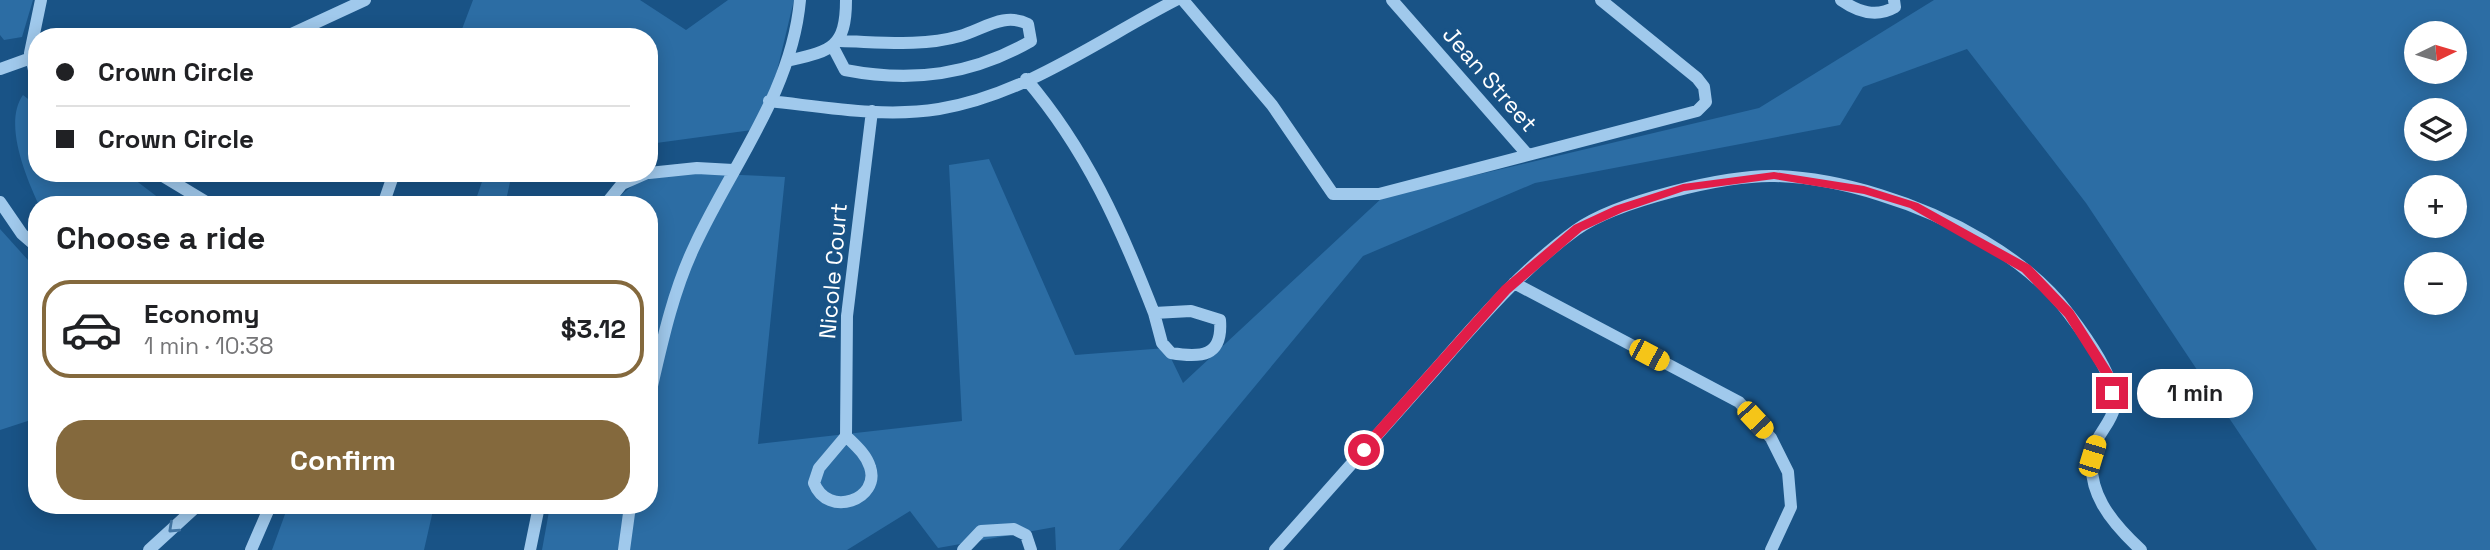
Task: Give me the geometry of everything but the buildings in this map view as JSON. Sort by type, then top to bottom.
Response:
[{"type":"street","points":[[34,28],[41,0]]},
{"type":"street","points":[[304,28],[365,0]]},
{"type":"street","points":[[658,352],[671,306],[695,246],[787,61],[801,13],[800,0]]},
{"type":"street","points":[[837,45],[845,34],[846,0]]},
{"type":"street","points":[[769,101],[872,111],[958,105],[1026,79],[1176,0]]},
{"type":"street","points":[[1182,0],[1272,105],[1300,150],[1333,194],[1379,194],[1697,111],[1706,102],[1704,87],[1698,78],[1601,0]]},
{"type":"street","name":"Jean Street","points":[[1392,0],[1457,71],[1527,155]]},
{"type":"street","points":[[1841,0],[1861,12],[1871,13],[1887,13],[1895,8],[1894,0]]},
{"type":"street","points":[[787,61],[837,45],[933,43],[964,35],[999,21],[1023,20],[1031,33],[1031,41],[1020,48],[992,62],[951,75],[861,74],[845,70],[837,45]]},
{"type":"street","points":[[0,69],[28,59]]},
{"type":"street","points":[[1026,79],[1081,147],[1115,210],[1154,313],[1161,343],[1171,354],[1206,354],[1216,349],[1223,335],[1220,320],[1204,313],[1154,313]]},
{"type":"street","name":"Nicole Court","points":[[846,436],[847,316],[872,111]]},
{"type":"street","points":[[658,172],[697,168],[733,170]]},
{"type":"street","points":[[1275,550],[1514,283],[1578,228],[1619,209],[1683,188],[1774,176],[1864,190],[1914,205],[2026,268],[2069,314],[2109,376],[2114,409],[2102,425],[2092,456],[2091,480],[2098,502],[2141,550]]},
{"type":"street","points":[[175,182],[200,196]]},
{"type":"street","points":[[609,196],[626,182]]},
{"type":"street","points":[[0,202],[28,239]]},
{"type":"street","points":[[1514,283],[1739,402],[1771,438],[1788,472],[1791,507],[1771,550]]},
{"type":"street","points":[[846,436],[871,461],[873,484],[855,499],[830,502],[820,497],[814,483],[819,468],[846,436]]},
{"type":"street","points":[[149,550],[188,514]]},
{"type":"street","points":[[251,550],[267,514]]},
{"type":"street","points":[[530,550],[537,514]]},
{"type":"street","points":[[624,550],[629,514]]},
{"type":"street","points":[[963,550],[981,531],[1014,527],[1024,531],[1031,539],[1031,550]]},
{"type":"shaded area","points":[[0,0],[33,0],[22,37],[4,40],[0,35]]},
{"type":"shaded area","points":[[473,0],[640,0],[686,30],[728,0],[794,0],[771,96],[752,130],[658,143],[658,28],[462,28]]},
{"type":"shaded area","points":[[1934,0],[2490,0],[2490,550],[2317,550],[2086,203],[1967,49],[1863,87],[1840,125],[1535,183],[1363,256],[1119,550],[1056,550],[1055,527],[938,548],[910,511],[847,550],[542,550],[549,514],[658,514],[658,196],[620,196],[637,182],[658,182],[658,171],[785,177],[758,444],[962,421],[949,165],[989,159],[1075,355],[1166,348],[1183,383],[1383,197],[1759,108]]},
{"type":"shaded area","points":[[23,95],[28,99],[28,180],[16,135],[17,107]]},
{"type":"shaded area","points":[[29,182],[138,182],[156,196],[35,196]]},
{"type":"shaded area","points":[[482,182],[510,182],[507,196],[477,196]]},
{"type":"shaded area","points":[[0,229],[28,260],[28,421],[0,430]]},
{"type":"shaded area","points":[[285,514],[432,514],[424,550],[272,550]]},
{"type":"route","points":[[1364,450],[1506,290],[1578,228],[1619,209],[1683,188],[1774,176],[1864,190],[1914,205],[2026,268],[2047,287],[2069,314],[2109,376],[2112,393]]}]
